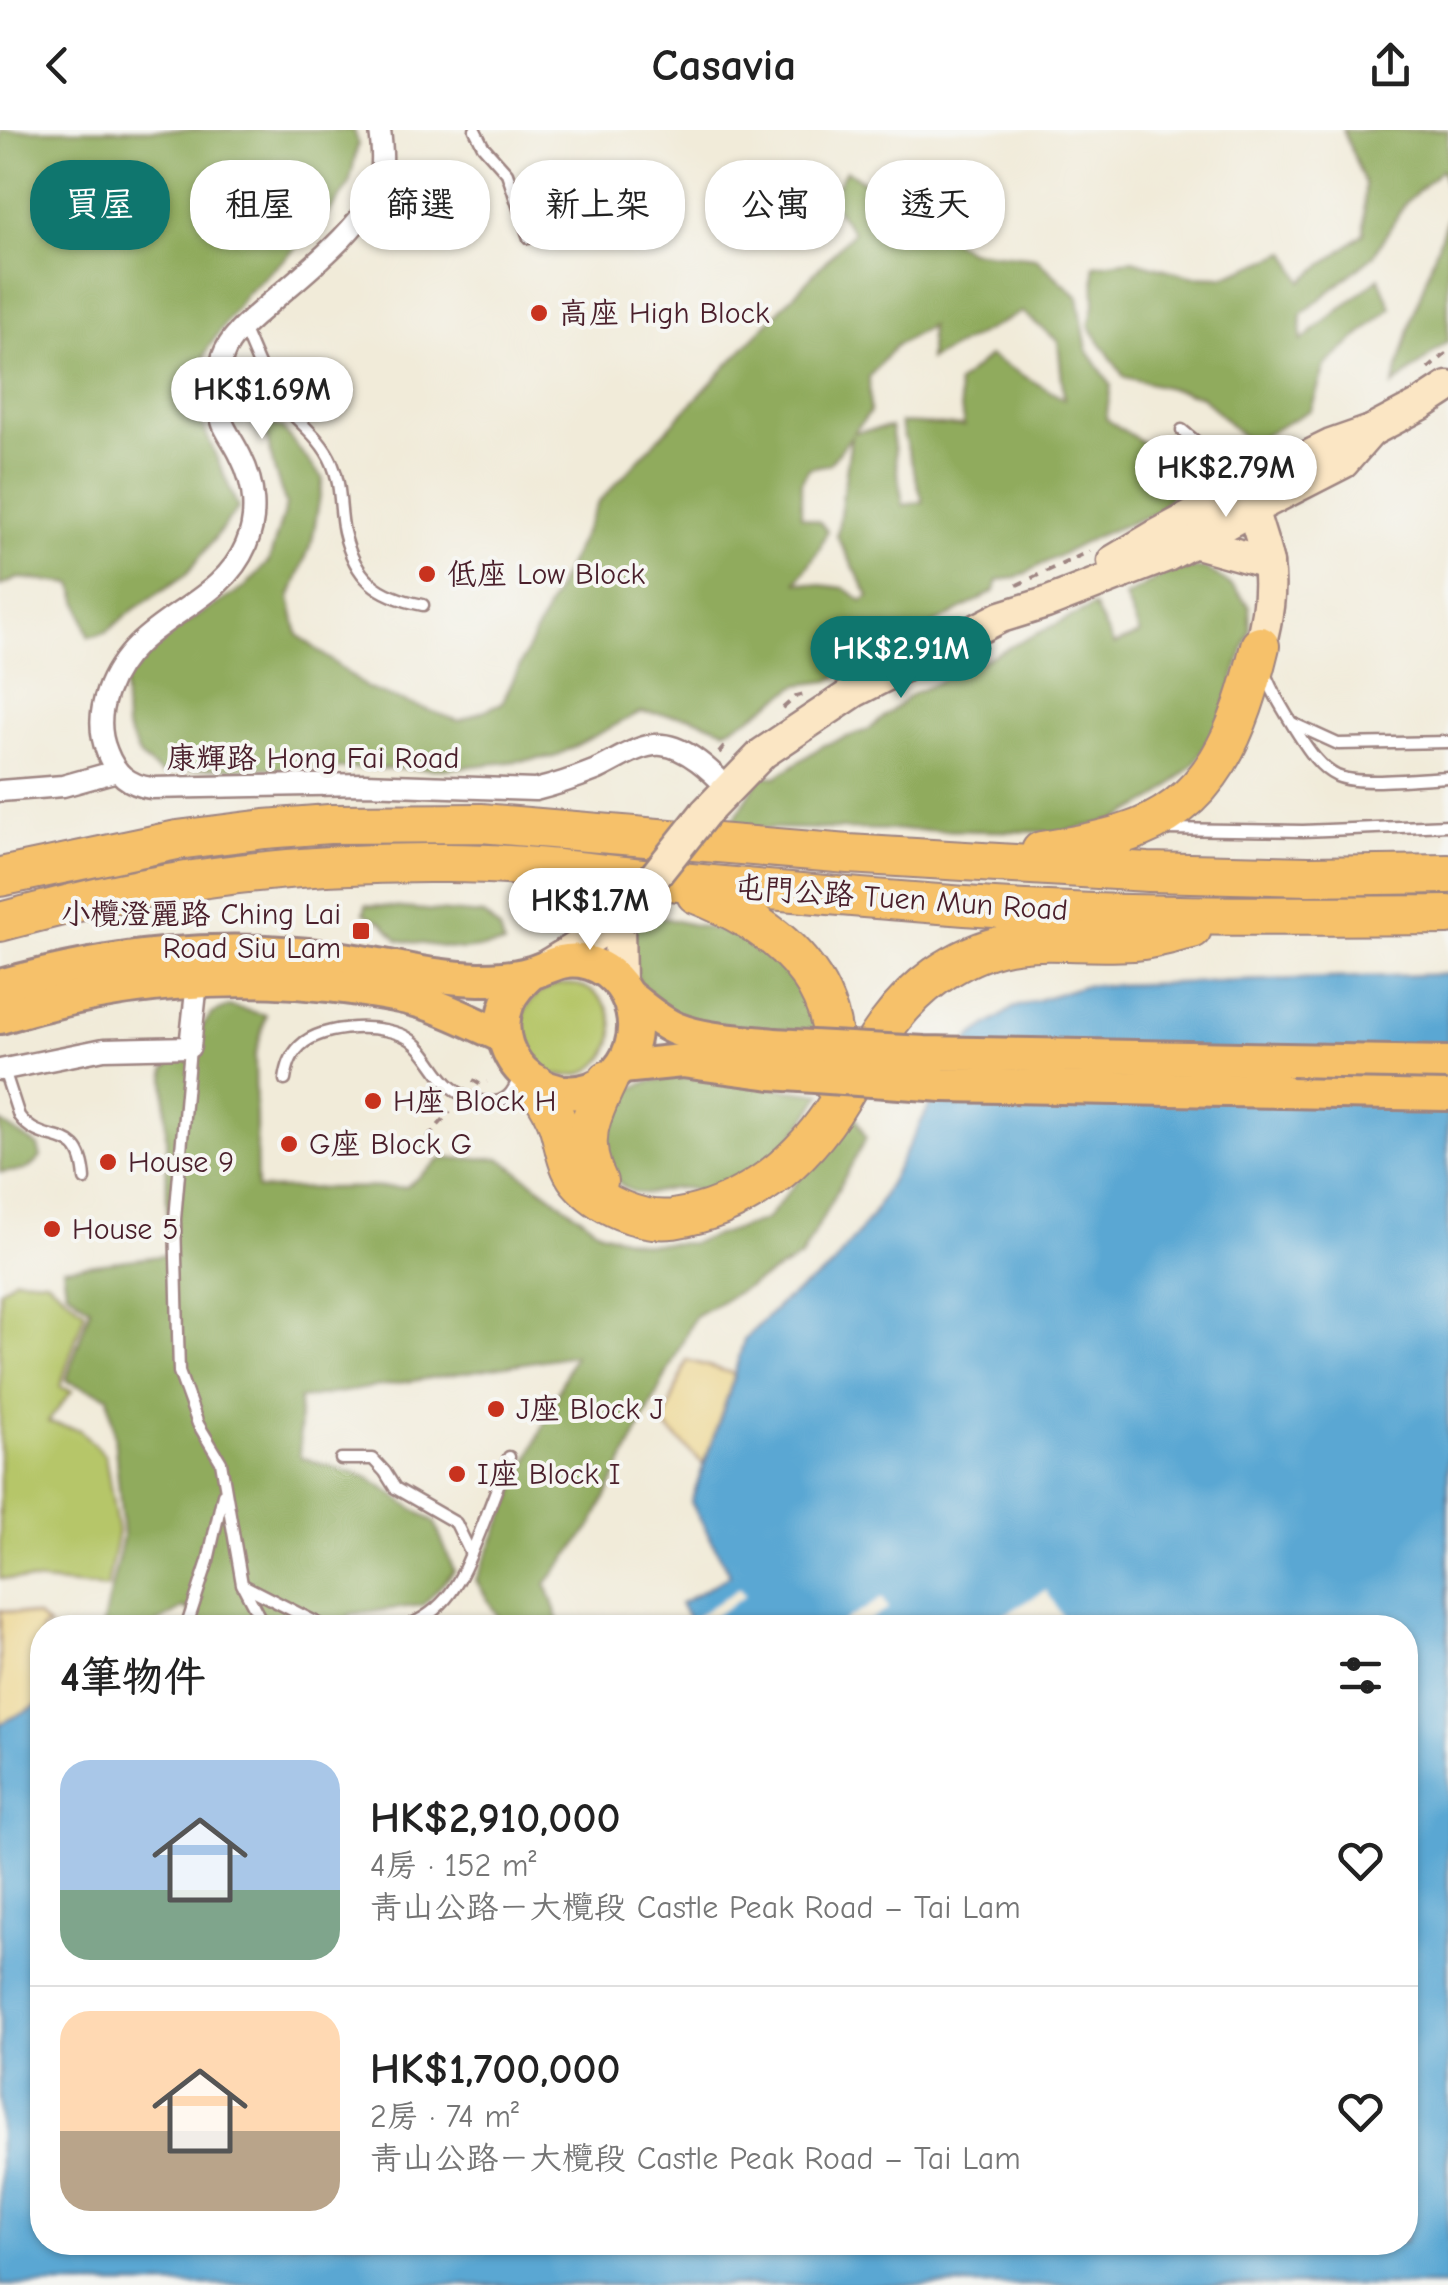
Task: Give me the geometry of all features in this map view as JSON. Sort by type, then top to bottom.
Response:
[{"type":"highway","points":[[984,861],[1123,834],[1148,825],[1191,796],[1234,734],[1260,646]]},
{"type":"highway","name":"屯門公路 Tuen Mun Road","points":[[0,876],[177,840],[264,829],[329,824],[480,823],[848,854],[1148,872],[1448,874]]},
{"type":"highway","name":"屯門公路 Tuen Mun Road","points":[[0,922],[158,885],[278,869],[406,863],[593,871],[839,897],[1022,910],[1250,916],[1448,915]]},
{"type":"highway","points":[[656,879],[702,896],[769,932],[802,962],[822,996],[832,1032],[833,1077],[826,1107],[803,1148]]},
{"type":"highway","points":[[529,1078],[553,1112],[571,1169],[588,1190],[628,1214],[650,1220],[678,1218],[713,1210],[763,1185],[803,1148],[837,1105],[895,1014],[936,976],[960,962],[1019,941],[1135,941],[1250,916]]},
{"type":"highway","points":[[615,1074],[589,1123],[588,1150],[597,1180],[616,1207]]},
{"type":"main road","points":[[1046,602],[1154,536],[1343,464],[1371,431],[1442,392]]},
{"type":"main road","points":[[619,921],[624,990],[635,1015],[636,1034],[630,1053],[615,1074],[592,1089],[554,1092],[529,1078],[513,1062],[504,1037],[508,1001],[518,985],[540,968],[619,921],[705,813],[764,752],[854,692],[1001,618],[1167,556],[1193,542],[1250,498]]},
{"type":"main road","points":[[1250,498],[1268,563],[1270,594],[1260,646]]},
{"type":"main road","points":[[1193,542],[1268,563]]},
{"type":"main road","points":[[0,1017],[198,966],[231,950],[341,958],[478,979],[503,978],[565,960],[597,966],[652,1015],[680,1031],[773,1059],[944,1085],[1448,1094]]},
{"type":"main road","points":[[0,986],[116,960],[198,966],[398,996],[426,1003],[504,1037]]},
{"type":"main road","points":[[615,1074],[682,1061],[925,1053],[1448,1063]]},
{"type":"street","points":[[0,791],[62,786],[117,772],[106,751],[102,722],[115,675],[148,634],[225,577],[247,543],[254,512],[250,480],[224,424],[218,399],[224,352],[242,328],[365,213],[382,172],[380,130]]},
{"type":"street","name":"康輝路 Hong Fai Road","points":[[117,772],[136,786],[150,788],[365,784],[535,790],[661,744],[690,756],[728,788]]},
{"type":"street","points":[[2,1069],[104,1049],[190,1046],[198,966]]},
{"type":"lane","points":[[475,130],[510,182]]},
{"type":"lane","points":[[242,328],[276,396],[318,438],[333,464],[342,498],[344,531],[355,564],[372,585],[395,600],[423,605]]},
{"type":"lane","points":[[1182,430],[1250,498]]},
{"type":"lane","points":[[1260,646],[1266,678],[1291,722],[1314,757],[1337,776],[1374,780],[1448,777]]},
{"type":"lane","points":[[1291,722],[1338,744],[1448,742]]},
{"type":"lane","points":[[1123,834],[1178,828],[1303,831],[1448,826]]},
{"type":"lane","points":[[285,1080],[288,1066],[303,1042],[330,1031],[370,1027],[408,1038],[423,1050],[451,1087],[466,1097],[482,1102],[507,1098],[529,1078]]},
{"type":"lane","points":[[190,1046],[175,1219],[179,1372],[198,1424],[221,1462],[242,1584],[258,1615]]},
{"type":"lane","points":[[2,1069],[24,1122],[36,1132],[74,1144],[84,1160],[86,1179]]},
{"type":"lane","points":[[426,1615],[461,1580],[509,1457]]},
{"type":"lane","points":[[341,1459],[373,1458],[395,1488],[456,1522],[471,1554]]},
{"type":"lane","points":[[190,1615],[212,1547],[224,1484]]},
{"type":"lane","points":[[242,1584],[302,1615]]},
{"type":"path","points":[[473,1080],[481,1085],[487,1082]]},
{"type":"path","points":[[384,1151],[420,1146],[450,1112]]},
{"type":"green space","points":[[0,130],[354,130],[358,143],[354,160],[350,160],[349,185],[330,211],[330,160],[190,160],[190,250],[294,250],[246,294],[208,348],[195,382],[197,412],[238,508],[187,574],[105,633],[89,637],[73,584],[19,578],[0,586]]},
{"type":"green space","points":[[1343,130],[1448,130],[1448,193],[1442,169],[1406,202],[1373,256],[1302,314],[1301,341],[1379,278],[1391,308],[1325,366],[1311,410],[1249,443],[1201,396],[1124,377],[1089,326],[1095,301],[1094,265],[1132,260],[1190,276],[1223,277],[1287,252],[1302,281],[1364,233],[1365,184]]},
{"type":"green space","points":[[846,170],[865,183],[865,250],[967,250],[1036,258],[1078,297],[1087,350],[1111,385],[1106,419],[1190,473],[1156,513],[1097,536],[1016,578],[998,580],[995,591],[829,681],[798,685],[725,730],[691,717],[641,712],[554,757],[445,769],[207,768],[162,774],[140,757],[126,727],[124,681],[169,633],[244,588],[269,561],[286,505],[267,437],[269,423],[282,428],[323,479],[312,541],[290,598],[298,635],[368,689],[459,721],[502,703],[598,503],[836,250],[845,250],[845,241],[853,232],[845,221]],"holes":[[[1022,312],[1058,341],[1064,399],[989,356],[957,384],[964,426],[900,423],[923,502],[903,505],[891,427],[854,432],[870,412],[869,377],[895,346],[930,326],[929,360]],[[851,437],[837,536],[869,596],[863,601],[844,588],[797,582],[827,531],[820,522],[801,516],[801,482],[809,468],[829,464]]]},
{"type":"green space","points":[[1448,216],[1448,341],[1393,386],[1414,313]]},
{"type":"green space","points":[[1176,568],[1207,569],[1233,587],[1249,606],[1250,629],[1219,726],[1194,764],[1158,797],[1116,820],[1063,832],[745,828],[731,824],[761,776],[776,777],[824,745],[868,730],[911,695],[1094,606],[1114,645],[1140,634],[1125,597]]},
{"type":"green space","points":[[366,905],[484,915],[500,930],[504,945],[462,950],[398,940],[383,923],[364,913]]},
{"type":"green space","points":[[641,913],[734,934],[791,968],[821,1033],[702,1023],[671,1012],[638,981],[630,949],[632,931]]},
{"type":"green space","points":[[567,984],[585,987],[600,997],[610,1012],[610,1048],[600,1063],[585,1073],[567,1076],[549,1073],[534,1063],[524,1048],[521,1030],[524,1012],[534,997],[549,987]]},
{"type":"green space","points":[[229,1006],[266,1015],[255,1057],[257,1189],[406,1187],[441,1159],[500,1158],[601,1232],[645,1244],[691,1243],[766,1220],[853,1111],[866,1138],[801,1257],[695,1316],[591,1527],[546,1584],[557,1615],[497,1615],[476,1580],[574,1355],[299,1399],[300,1457],[367,1477],[435,1523],[454,1571],[423,1605],[350,1615],[194,1615],[184,1608],[171,1615],[105,1615],[123,1537],[114,1434],[108,1396],[66,1381],[90,1308],[66,1290],[63,1268],[168,1255],[165,1070],[212,1014]]},
{"type":"green space","points":[[672,1077],[822,1094],[783,1153],[713,1194],[682,1188],[649,1193],[629,1190],[618,1182],[605,1159],[607,1118],[627,1092]]},
{"type":"green space","points":[[0,1122],[38,1146],[41,1157],[32,1166],[0,1172]]},
{"type":"green space","points":[[15,1278],[46,1280],[85,1311],[60,1387],[72,1391],[48,1422],[80,1430],[105,1456],[118,1532],[107,1588],[0,1578],[0,1290]]},
{"type":"sand","points":[[687,1360],[735,1374],[704,1465],[663,1424]]},
{"type":"sand","points":[[0,1610],[31,1615],[30,1709],[0,1724]]},
{"type":"water","points":[[1448,974],[1448,2285],[0,2285],[0,1724],[30,1709],[30,2255],[1418,2255],[1418,1615],[686,1615],[680,1604],[730,1575],[691,1502],[744,1340],[782,1302],[830,1269],[873,1214],[944,1078],[971,1037],[1013,1008],[1082,986]]},
{"type":"pier","points":[[739,1588],[745,1596],[716,1615],[698,1615]]},
{"type":"pier","points":[[1046,1590],[1062,1615],[1004,1615]]},
{"type":"pier","points":[[882,1598],[888,1609],[878,1615],[854,1615]]},
{"type":"place","name":"高座 High Block","points":[[539,313]]},
{"type":"place","name":"低座 Low Block","points":[[427,574]]},
{"type":"place","name":"小欖澄麗路 Ching Lai Road Siu Lam","points":[[361,931]]},
{"type":"place","name":"H座 Block H","points":[[373,1101]]},
{"type":"place","name":"G座 Block G","points":[[289,1144]]},
{"type":"place","name":"House 9","points":[[108,1162]]},
{"type":"place","name":"House 5","points":[[52,1229]]},
{"type":"place","name":"J座 Block J","points":[[496,1409]]},
{"type":"place","name":"I座 Block I","points":[[457,1474]]}]
